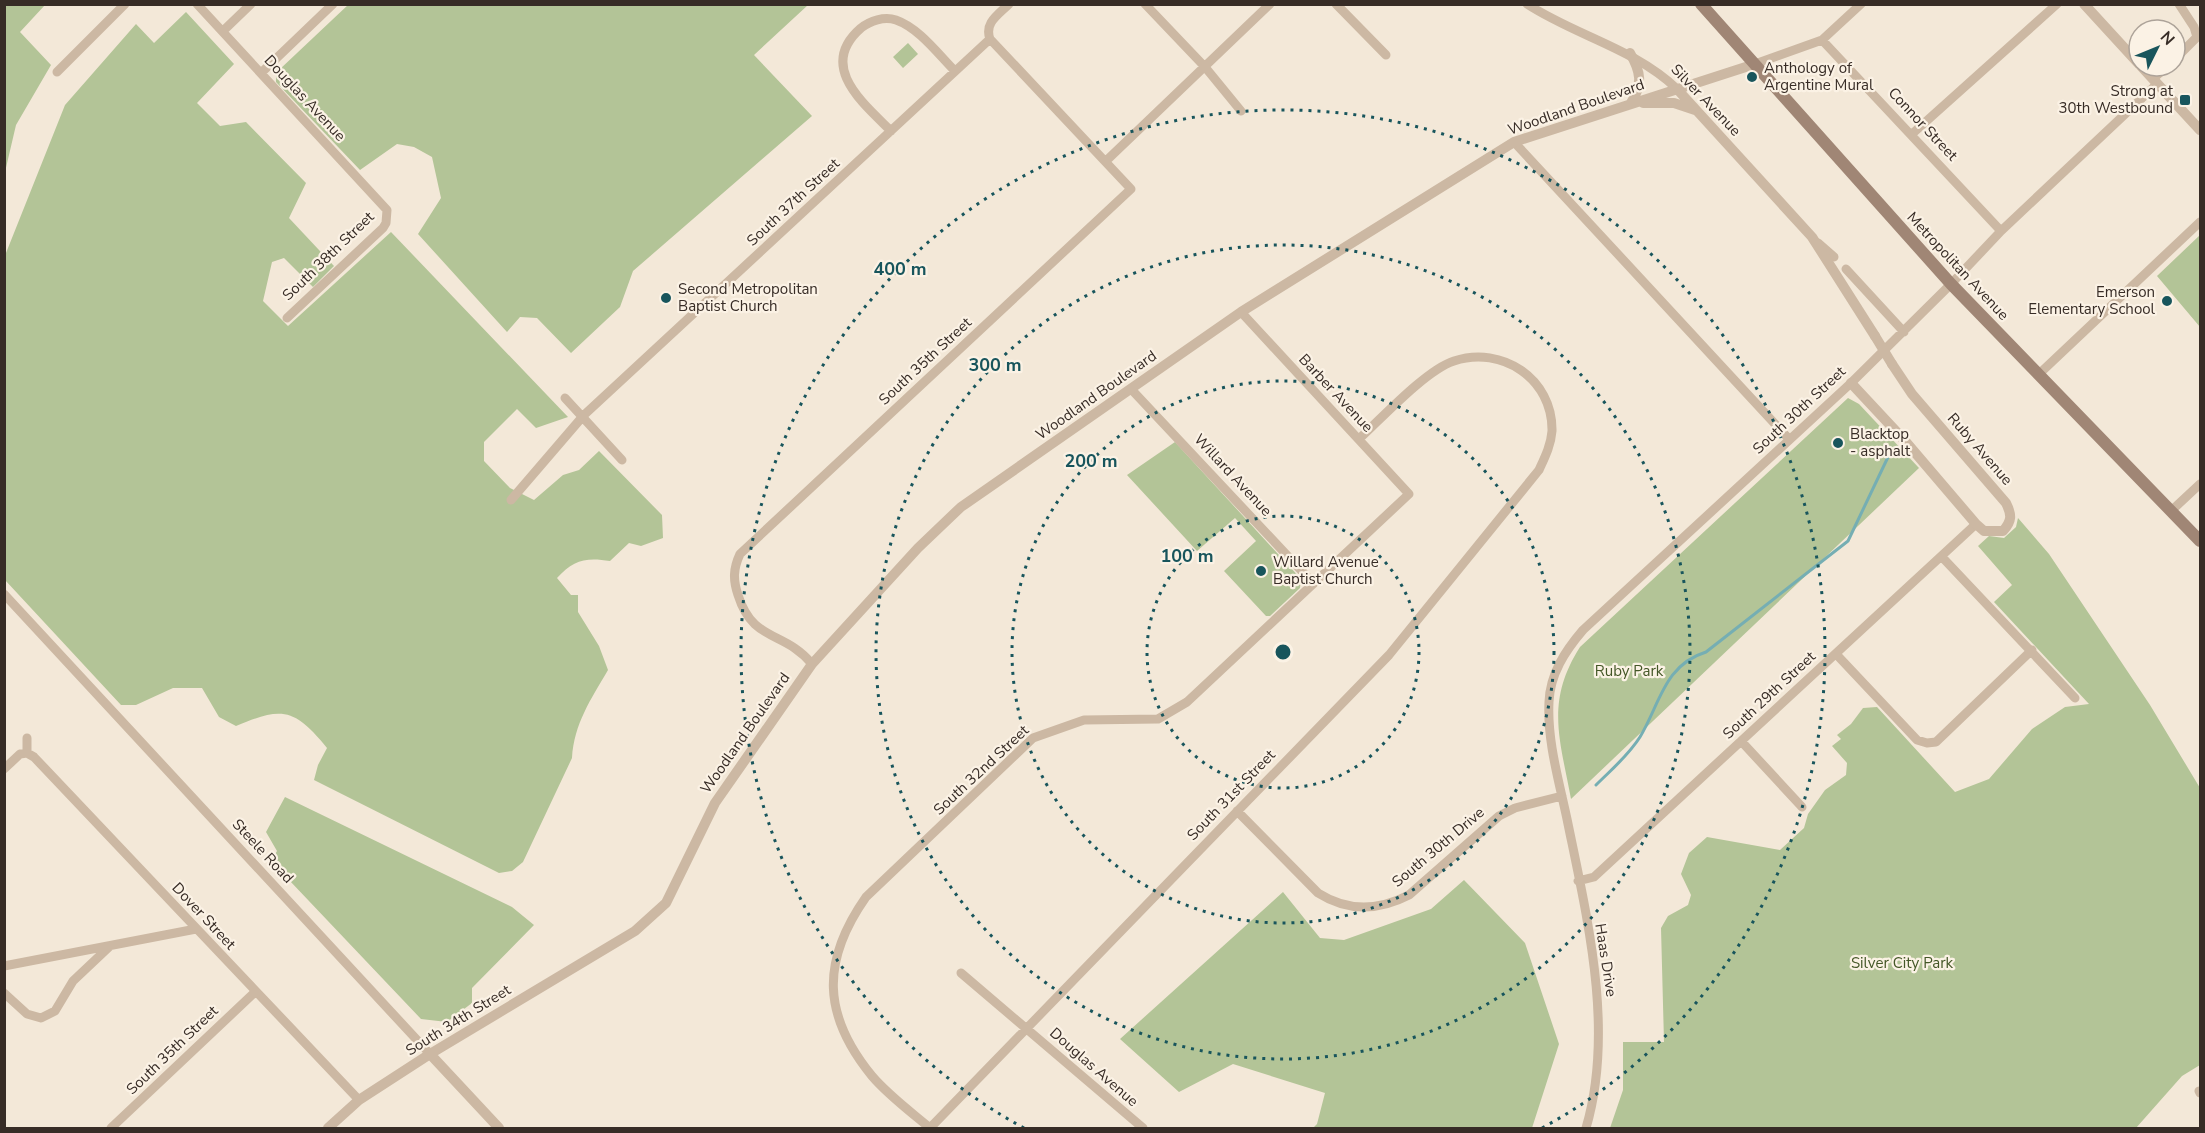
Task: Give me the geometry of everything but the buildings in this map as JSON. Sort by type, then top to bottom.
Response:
[{"type":"main road","name":"Metropolitan Avenue","points":[[1701,4],[1951,284],[2200,541]]},
{"type":"street","points":[[57,72],[125,4]]},
{"type":"street","name":"Douglas Avenue","points":[[197,4],[383,202],[388,215]]},
{"type":"street","points":[[223,31],[251,4]]},
{"type":"street","points":[[261,74],[333,4]]},
{"type":"street","name":"South 37th Street","points":[[511,500],[584,415],[990,39],[987,31],[990,23],[1009,4]]},
{"type":"street","points":[[1145,4],[1205,67],[1241,111]]},
{"type":"street","points":[[990,39],[1107,160],[1270,4]]},
{"type":"street","points":[[1336,4],[1386,55]]},
{"type":"street","name":"Silver Avenue","points":[[1527,4],[1571,30],[1630,53],[1677,88],[1812,237],[1834,257]]},
{"type":"street","points":[[1755,64],[1822,40],[1861,4]]},
{"type":"street","points":[[1912,134],[2057,4]]},
{"type":"street","points":[[2084,4],[2127,51]]},
{"type":"street","points":[[2179,4],[2194,27],[2197,37],[2187,47]]},
{"type":"street","points":[[891,131],[857,97],[845,78],[845,49],[859,30],[867,23],[894,19],[914,30],[955,71]]},
{"type":"street","name":"Connor Street","points":[[1822,40],[2001,231]]},
{"type":"street","points":[[1630,53],[1640,73],[1640,84],[1631,103],[1674,103],[1697,110]]},
{"type":"street","name":"Woodland Boulevard","points":[[611,945],[646,923],[666,903],[715,803],[812,664],[947,519],[1241,312],[1514,142],[1755,64]]},
{"type":"street","points":[[2152,78],[2200,130]]},
{"type":"street","name":"South 30th Street","points":[[1562,796],[1550,737],[1549,701],[1553,680],[1568,648],[1583,630],[1904,332],[2001,231],[2157,78]]},
{"type":"street","points":[[1514,142],[1789,439]]},
{"type":"street","name":"South 35th Street","points":[[812,664],[793,646],[755,627],[748,620],[735,586],[734,568],[740,554],[1131,189],[1107,160]]},
{"type":"street","name":"South 38th Street","points":[[287,318],[383,228],[388,215]]},
{"type":"street","points":[[2039,374],[2200,222]]},
{"type":"street","name":"Ruby Avenue","points":[[1812,237],[1912,393],[2006,503],[2011,513],[2010,523],[2003,531],[1984,531],[1976,524]]},
{"type":"street","points":[[1846,269],[1904,332]]},
{"type":"street","name":"Barber Avenue","points":[[1241,312],[1409,494]]},
{"type":"street","name":"South 31st Street","points":[[930,1128],[1389,655],[1539,470],[1548,452],[1552,431],[1546,398],[1534,379],[1499,358],[1473,356],[1451,362],[1431,375],[1359,439]]},
{"type":"street","points":[[1851,383],[1906,442],[1976,524]]},
{"type":"street","name":"Willard Avenue","points":[[1131,389],[1313,583]]},
{"type":"street","points":[[565,398],[584,415],[622,460]]},
{"type":"street","points":[[2171,511],[2200,484]]},
{"type":"street","name":"South 32nd Street","points":[[930,1128],[873,1077],[845,1038],[833,993],[835,958],[847,924],[866,897],[1033,738],[1084,720],[1158,719],[1201,690],[1409,494]]},
{"type":"street","name":"South 29th Street","points":[[1578,881],[1593,877],[1976,524]]},
{"type":"street","points":[[1942,556],[2075,698]]},
{"type":"street","name":"Steele Road","points":[[4,594],[499,1128]]},
{"type":"street","points":[[1836,654],[1917,740],[1928,743],[1936,742],[2032,650]]},
{"type":"street","points":[[4,769],[20,754],[27,753],[27,738]]},
{"type":"street","points":[[1741,741],[1802,807]]},
{"type":"street","name":"Dover Street","points":[[27,753],[34,757],[254,993],[359,1100]]},
{"type":"street","name":"Haas Drive","points":[[1562,796],[1599,1014],[1595,1087],[1586,1128]]},
{"type":"street","name":"South 30th Drive","points":[[1237,811],[1304,882],[1331,902],[1366,908],[1394,902],[1425,882],[1499,816],[1515,808],[1562,796]]},
{"type":"street","points":[[4,966],[196,929]]},
{"type":"street","name":"South 34th Street","points":[[328,1128],[359,1100],[430,1054],[611,945]]},
{"type":"street","points":[[4,993],[27,1014],[41,1018],[55,1011],[73,981],[109,947]]},
{"type":"street","name":"Douglas Avenue","points":[[961,973],[1143,1128]]},
{"type":"street","name":"South 35th Street","points":[[111,1128],[254,993]]},
{"type":"green space","points":[[5,4],[45,5],[20,32],[51,65],[16,125],[5,172]]},
{"type":"green space","points":[[349,4],[808,5],[754,55],[812,116],[633,271],[620,307],[571,353],[537,318],[520,317],[507,332],[418,234],[441,198],[432,157],[414,147],[397,144],[360,170],[276,82],[279,70]]},
{"type":"green space","points":[[186,12],[234,64],[197,103],[220,126],[246,122],[306,183],[289,218],[334,266],[313,287],[284,258],[272,262],[263,301],[288,326],[391,232],[568,417],[536,428],[517,409],[484,442],[484,461],[510,488],[534,500],[563,475],[579,470],[599,451],[662,515],[663,538],[641,546],[629,543],[610,561],[594,559],[581,561],[569,567],[557,578],[571,595],[578,595],[578,612],[599,646],[608,670],[584,712],[576,734],[572,758],[523,862],[512,871],[499,873],[314,780],[318,765],[327,748],[306,725],[297,719],[277,714],[236,726],[219,717],[202,688],[173,688],[136,705],[121,705],[5,580],[4,258],[65,105],[136,24],[154,43]]},
{"type":"green space","points":[[908,43],[918,54],[903,68],[893,57]]},
{"type":"green space","points":[[2200,235],[2200,327],[2157,276]]},
{"type":"green space","name":"Ruby Park","points":[[1848,398],[1859,404],[1919,468],[1571,799],[1560,739],[1559,703],[1569,667],[1580,647]]},
{"type":"green space","points":[[1175,442],[1301,579],[1300,588],[1270,616],[1266,616],[1224,571],[1256,541],[1235,518],[1197,551],[1127,475]]},
{"type":"green space","name":"Silver City Park","points":[[2018,518],[2049,554],[2150,705],[2200,788],[2200,1065],[2182,1076],[2136,1128],[1610,1128],[1623,1090],[1623,1042],[1664,1042],[1661,928],[1668,916],[1688,905],[1691,895],[1681,874],[1689,853],[1707,837],[1780,850],[1804,828],[1808,814],[1825,790],[1846,775],[1847,763],[1832,746],[1841,739],[1837,735],[1851,724],[1863,708],[1877,707],[1955,792],[1989,779],[2032,729],[2065,707],[2089,704],[1994,602],[2012,585],[1978,546],[1989,536],[2004,538],[2016,527]]},
{"type":"green space","points":[[285,797],[512,907],[534,925],[472,988],[472,1003],[447,1022],[421,1019],[271,861],[277,851],[266,832]]},
{"type":"green space","points":[[1464,880],[1525,943],[1559,1044],[1532,1128],[1313,1128],[1317,1124],[1325,1093],[1233,1064],[1179,1092],[1120,1039],[1283,892],[1320,938],[1344,940],[1431,909]]},
{"type":"waterway","points":[[1596,785],[1635,744],[1665,687],[1681,666],[1706,652],[1848,541],[1889,455]]},
{"type":"place","name":"Anthology of Argentine Mural","points":[[1752,77]]},
{"type":"place","name":"Strong at 30th Westbound","points":[[2185,100]]},
{"type":"place","name":"Second Metropolitan Baptist Church","points":[[666,298]]},
{"type":"place","name":"Emerson Elementary School","points":[[2167,301]]},
{"type":"place","name":"Blacktop - asphalt","points":[[1838,443]]},
{"type":"place","name":"Willard Avenue Baptist Church","points":[[1261,571]]}]
